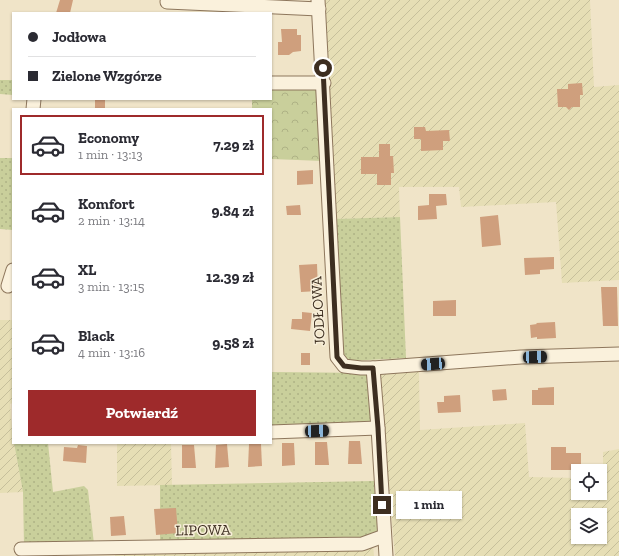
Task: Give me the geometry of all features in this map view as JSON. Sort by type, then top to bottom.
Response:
[{"type":"street","points":[[168,2],[319,4]]},
{"type":"street","name":"JODŁOWA","points":[[319,4],[337,357],[344,366],[373,368],[521,357],[619,354]]},
{"type":"street","points":[[272,83],[324,83]]},
{"type":"street","points":[[8,286],[12,273]]},
{"type":"street","points":[[373,368],[386,556]]},
{"type":"street","points":[[272,432],[378,428]]},
{"type":"street","name":"LIPOWA","points":[[21,549],[362,544],[384,536]]},
{"type":"shaded area","points":[[325,0],[590,0],[594,87],[619,85],[619,280],[562,283],[556,202],[461,207],[459,187],[399,187],[400,217],[333,219]]},
{"type":"shaded area","points":[[0,320],[12,320],[12,403],[10,404],[12,444],[14,444],[23,492],[0,493]]},
{"type":"shaded area","points":[[419,372],[420,430],[525,423],[529,477],[571,478],[571,500],[607,500],[607,464],[603,464],[603,452],[619,449],[619,556],[395,556],[379,374]]},
{"type":"shaded area","points":[[117,444],[171,444],[172,485],[117,486]]},
{"type":"shaded area","points":[[373,544],[374,556],[115,556],[115,552]]},
{"type":"green space","points":[[0,80],[12,80],[12,95],[0,94]]},
{"type":"green space","points":[[317,87],[323,161],[272,159],[272,108],[252,108],[252,100],[272,100],[272,88]]},
{"type":"green space","points":[[0,158],[12,158],[12,230],[0,229]]},
{"type":"green space","points":[[400,217],[406,358],[348,361],[339,348],[333,219]]},
{"type":"green space","points":[[272,372],[369,373],[371,422],[272,428]]},
{"type":"green space","points":[[14,444],[48,444],[53,492],[84,486],[88,490],[94,544],[24,545],[23,492]]},
{"type":"green space","points":[[374,481],[378,532],[361,540],[160,543],[160,485]]},
{"type":"building","points":[[60,0],[73,0],[70,12],[56,12]]},
{"type":"building","points":[[281,29],[297,29],[297,35],[301,35],[301,51],[293,52],[289,55],[278,55],[278,42],[282,42]]},
{"type":"building","points":[[582,83],[583,95],[580,95],[580,107],[572,107],[569,110],[566,107],[558,107],[557,89],[568,89],[568,84]]},
{"type":"building","points":[[95,100],[105,100],[105,108],[95,108]]},
{"type":"building","points":[[414,127],[425,127],[426,131],[449,130],[450,141],[443,141],[443,150],[421,151],[421,139],[414,139]]},
{"type":"building","points":[[379,144],[390,144],[390,156],[393,156],[394,173],[391,173],[391,185],[377,185],[377,174],[361,174],[361,157],[379,157]]},
{"type":"building","points":[[313,170],[313,184],[297,185],[297,171]]},
{"type":"building","points":[[429,194],[446,194],[447,205],[436,206],[437,219],[418,220],[418,206],[429,205]]},
{"type":"building","points":[[300,205],[301,215],[287,215],[286,206]]},
{"type":"building","points":[[498,215],[501,245],[482,247],[480,217]]},
{"type":"building","points":[[554,257],[554,269],[540,270],[540,274],[525,275],[524,258]]},
{"type":"building","points":[[317,264],[318,291],[301,292],[299,265]]},
{"type":"building","points":[[601,287],[617,287],[618,326],[603,326]]},
{"type":"building","points":[[456,300],[456,316],[433,316],[433,301]]},
{"type":"building","points":[[302,312],[312,313],[310,331],[291,329],[292,319],[302,319]]},
{"type":"building","points":[[555,322],[556,338],[531,338],[530,325],[537,324],[536,323]]},
{"type":"building","points":[[301,353],[310,353],[310,365],[301,365]]},
{"type":"building","points":[[554,387],[554,405],[532,405],[532,390]]},
{"type":"building","points":[[506,389],[507,400],[493,401],[492,390]]},
{"type":"building","points":[[460,395],[461,412],[438,413],[437,402],[444,402],[444,396]]},
{"type":"building","points":[[349,441],[360,441],[362,464],[348,464]]},
{"type":"building","points":[[315,442],[327,442],[329,465],[315,465]]},
{"type":"building","points":[[282,443],[294,443],[295,465],[282,466]]},
{"type":"building","points":[[227,444],[229,467],[215,468],[216,445]]},
{"type":"building","points":[[249,444],[261,444],[262,466],[248,467]]},
{"type":"building","points":[[78,445],[87,446],[86,463],[63,461],[64,447],[77,448]]},
{"type":"building","points":[[182,445],[194,445],[196,468],[182,468]]},
{"type":"building","points":[[551,447],[566,447],[566,453],[581,453],[581,464],[571,464],[571,470],[551,470]]},
{"type":"building","points":[[176,508],[178,533],[156,535],[154,509]]},
{"type":"building","points":[[124,516],[126,535],[111,536],[110,517]]},
{"type":"route","points":[[323,68],[337,357],[344,366],[373,368],[382,505]]}]
